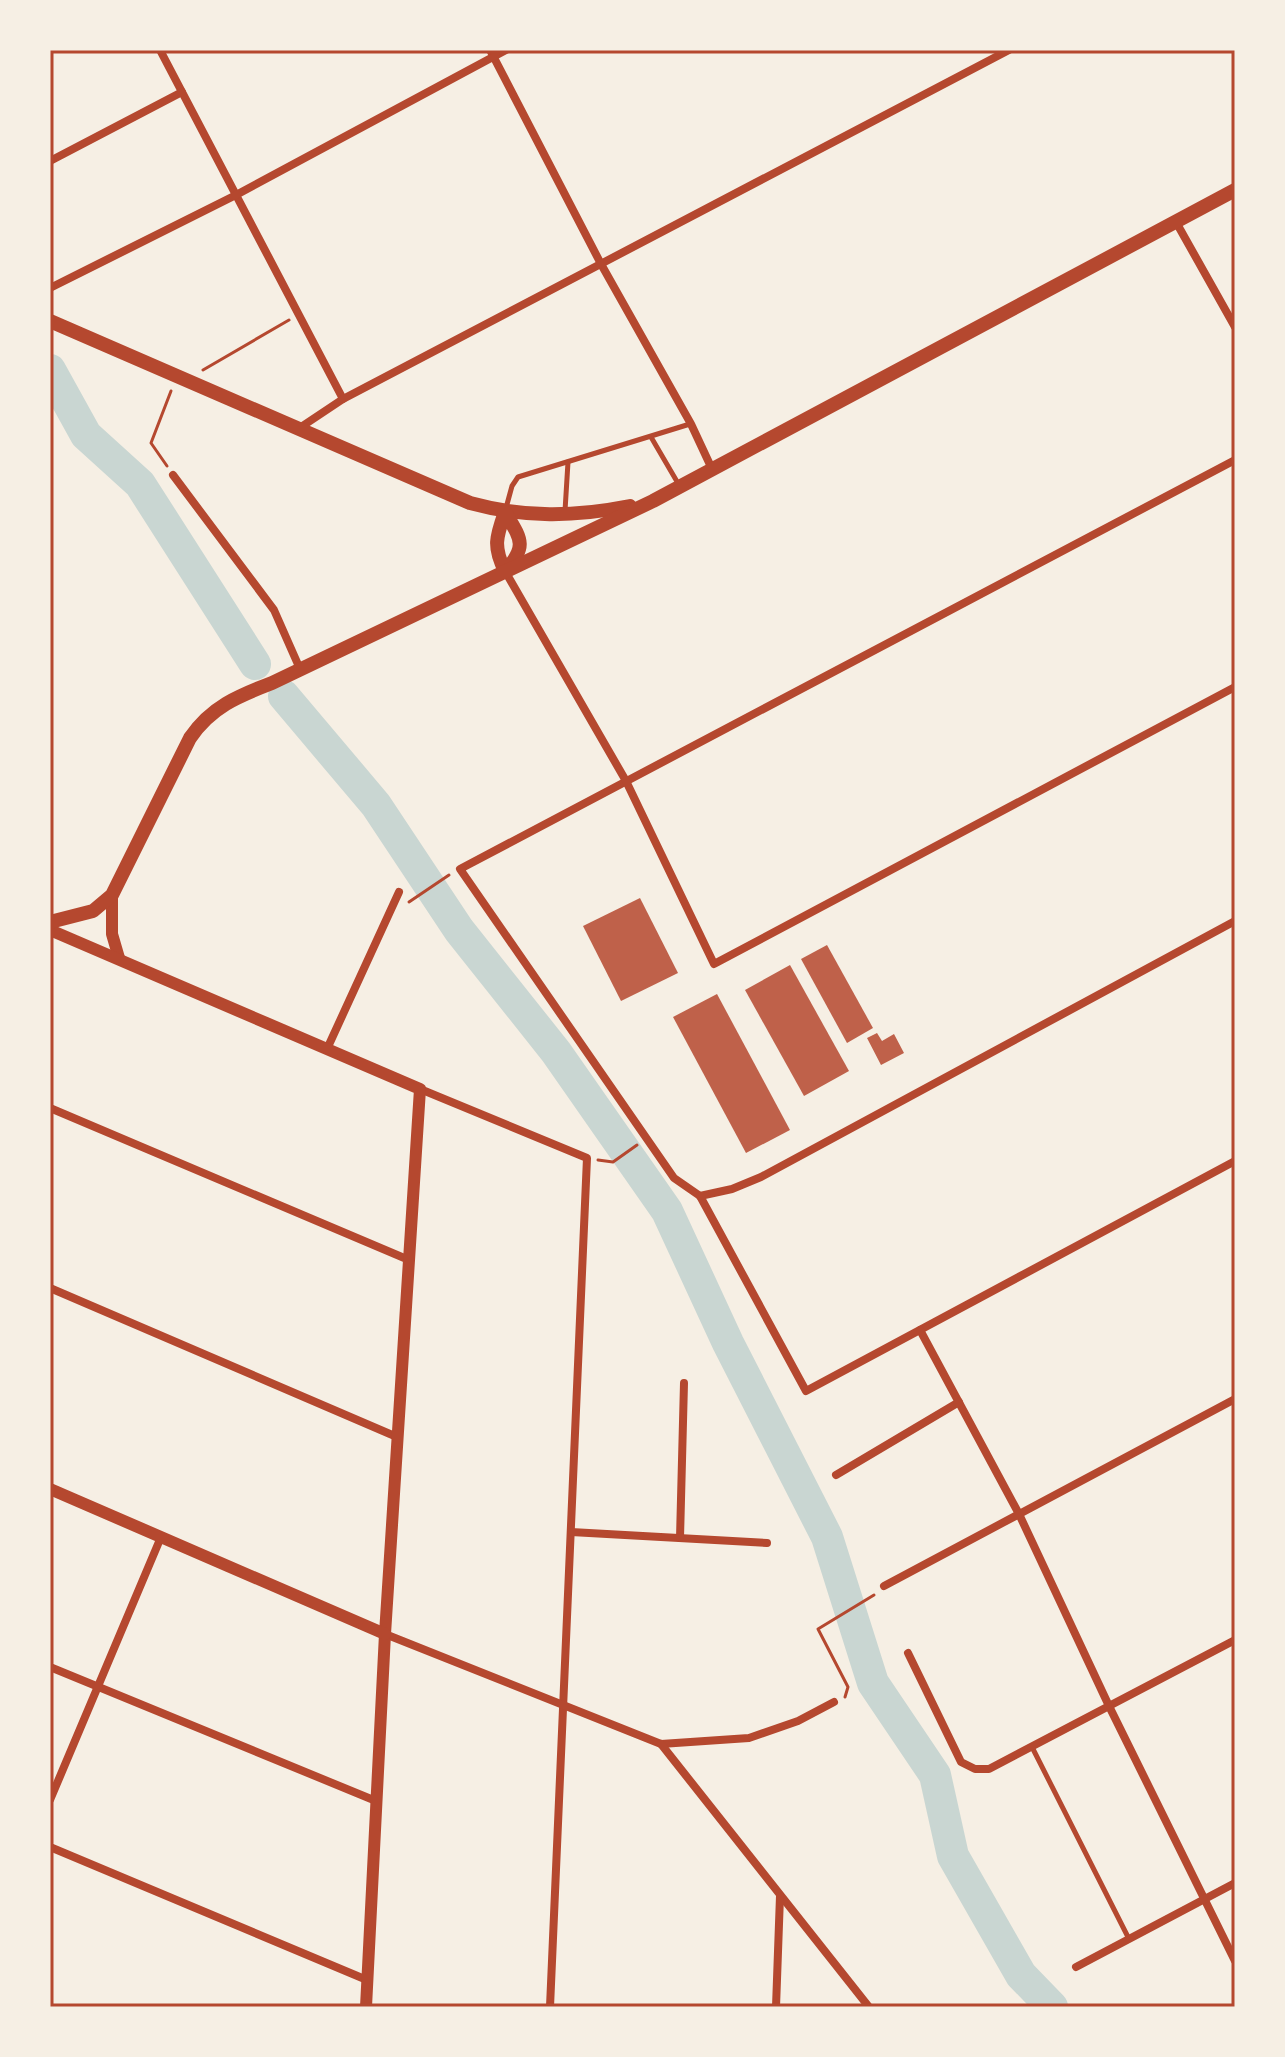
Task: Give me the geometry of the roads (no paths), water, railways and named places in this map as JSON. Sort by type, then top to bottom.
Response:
[{"type":"main road","points":[[50,922],[93,911],[112,895],[197,727],[207,715],[230,699],[272,683],[653,501],[1235,190]]},
{"type":"main road","points":[[50,321],[449,495],[505,512],[564,516],[653,501]]},
{"type":"main road","points":[[505,512],[496,549],[505,571]]},
{"type":"main road","points":[[505,512],[521,547],[520,553],[505,571]]},
{"type":"street","points":[[160,50],[343,399]]},
{"type":"street","points":[[50,288],[236,195],[492,53],[506,50]]},
{"type":"street","points":[[298,429],[343,399],[1009,50]]},
{"type":"street","points":[[492,53],[601,264],[691,424],[712,469]]},
{"type":"street","points":[[50,161],[182,92]]},
{"type":"street","points":[[1176,222],[1235,327]]},
{"type":"street","points":[[1235,460],[460,869],[674,1178],[700,1196],[806,1391],[1235,1161]]},
{"type":"street","points":[[173,475],[274,610],[300,669]]},
{"type":"street","points":[[505,571],[626,781],[714,964],[1235,687]]},
{"type":"street","points":[[327,1049],[399,892]]},
{"type":"street","points":[[112,895],[112,934],[119,958]]},
{"type":"street","points":[[700,1196],[732,1189],[761,1177],[1235,921]]},
{"type":"street","points":[[50,930],[587,1158],[550,2007]]},
{"type":"street","points":[[366,2007],[385,1634],[420,1089]]},
{"type":"street","points":[[50,1108],[409,1260]]},
{"type":"street","points":[[50,1288],[397,1437]]},
{"type":"street","points":[[920,1330],[1019,1514],[1109,1706],[1235,1961]]},
{"type":"street","points":[[680,1538],[684,1383]]},
{"type":"street","points":[[884,1586],[1235,1399]]},
{"type":"street","points":[[836,1475],[959,1402]]},
{"type":"street","points":[[50,1489],[385,1634],[661,1744],[749,1738],[798,1721],[834,1702]]},
{"type":"street","points":[[571,1532],[767,1543]]},
{"type":"street","points":[[50,1800],[161,1537]]},
{"type":"street","points":[[908,1653],[961,1762],[975,1769],[989,1769],[1235,1640]]},
{"type":"street","points":[[50,1667],[376,1801]]},
{"type":"street","points":[[661,1744],[869,2007]]},
{"type":"street","points":[[50,1847],[367,1980]]},
{"type":"street","points":[[1076,1967],[1235,1883]]},
{"type":"street","points":[[776,2007],[780,1895]]},
{"type":"lane","points":[[505,512],[512,486],[518,477],[691,424]]},
{"type":"lane","points":[[651,437],[680,487]]},
{"type":"lane","points":[[564,516],[568,462]]},
{"type":"lane","points":[[1032,1746],[1129,1939]]},
{"type":"waterway","points":[[50,370],[86,435],[140,484],[255,664]]},
{"type":"waterway","points":[[284,696],[376,805],[459,930],[556,1052],[667,1211],[728,1343],[827,1537],[873,1683],[935,1775],[953,1856],[1021,1975],[1052,2007]]}]
